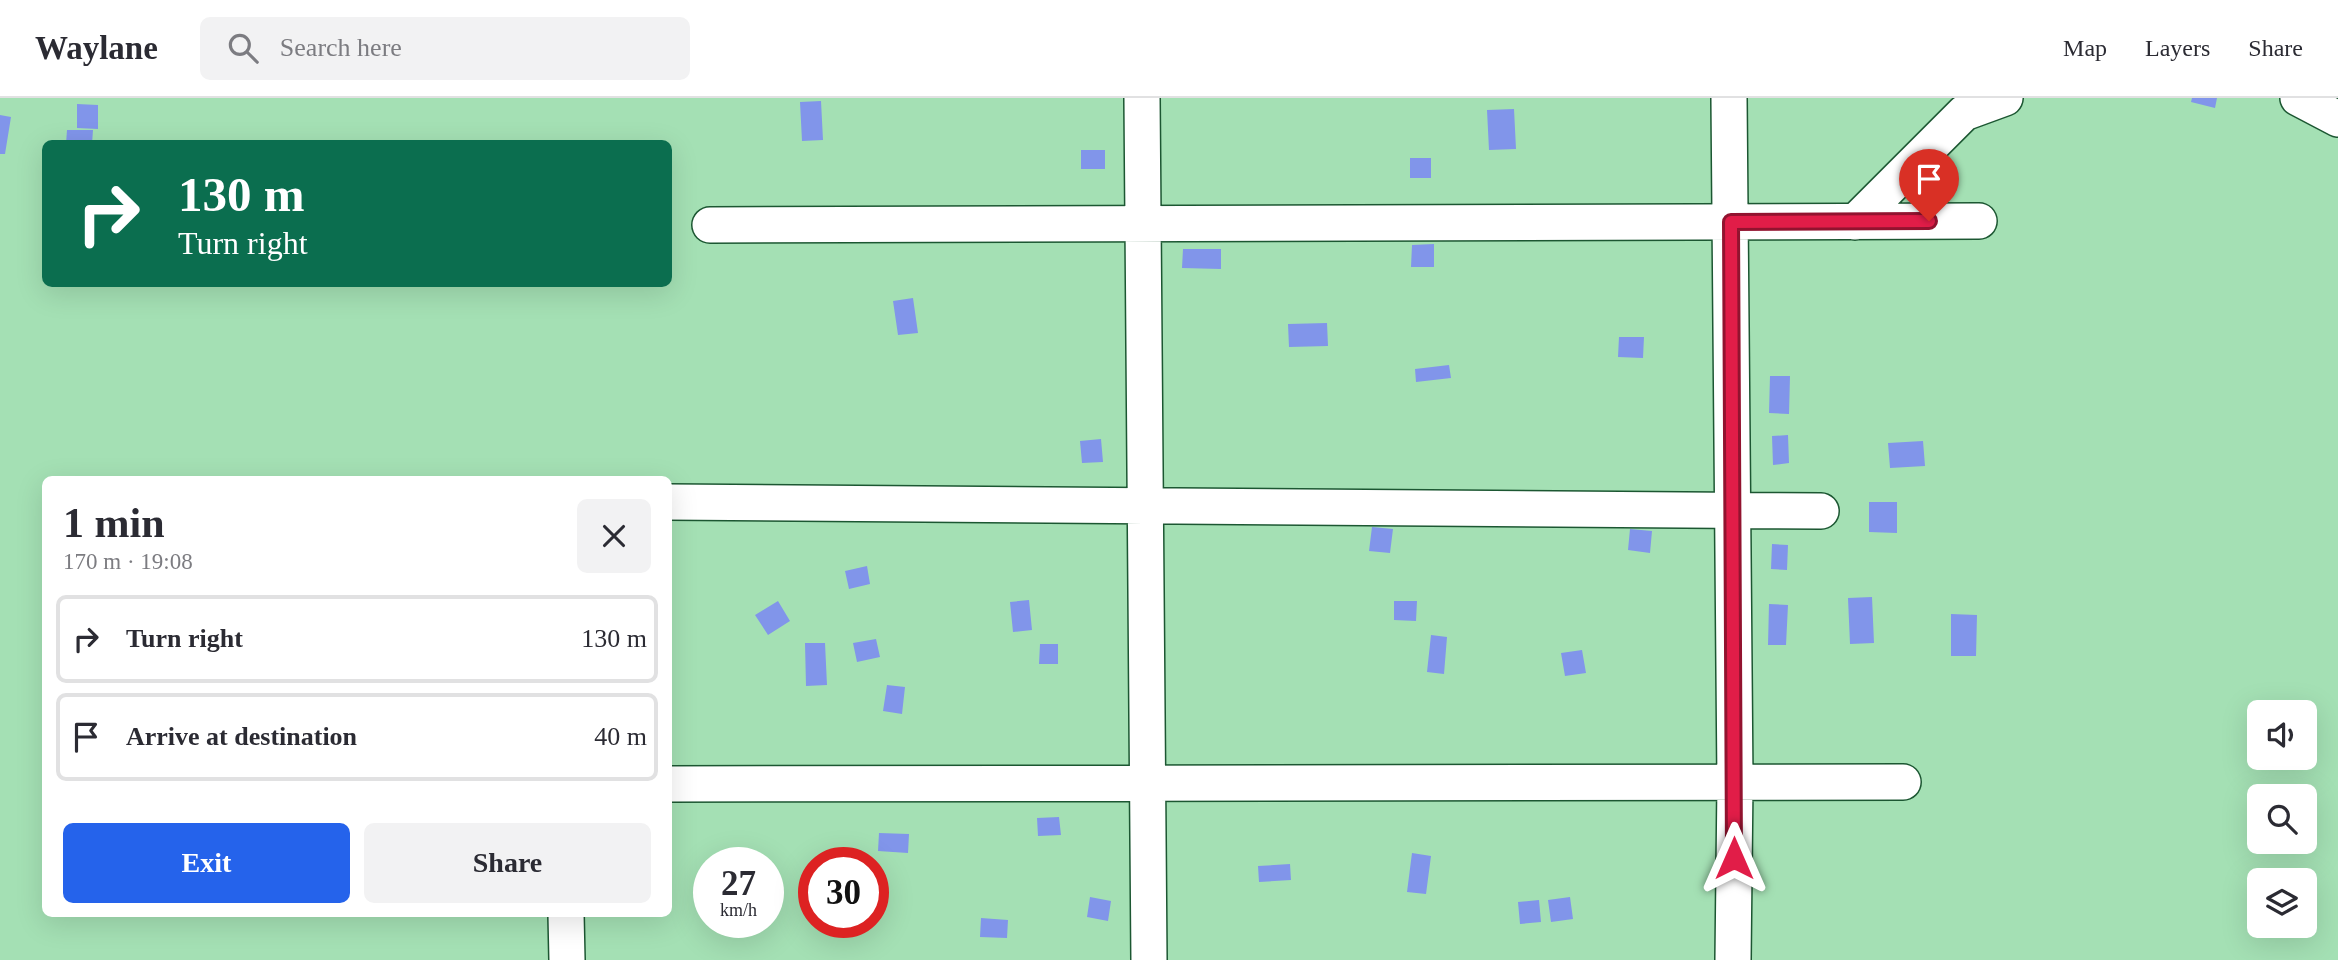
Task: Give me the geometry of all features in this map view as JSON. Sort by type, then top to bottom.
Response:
[{"type":"street","points":[[1142,98],[1143,506],[1149,960]]},
{"type":"street","points":[[1728,98],[1735,782],[1734,960]]},
{"type":"street","points":[[1855,222],[1964,113],[2005,98]]},
{"type":"street","points":[[2298,98],[2338,119]]},
{"type":"street","points":[[710,225],[1979,221]]},
{"type":"street","points":[[672,502],[1821,512]]},
{"type":"street","points":[[672,784],[1903,782]]},
{"type":"street","points":[[566,917],[567,960]]},
{"type":"building","points":[[2192,98],[2217,98],[2215,108],[2191,102]]},
{"type":"building","points":[[821,101],[823,140],[802,141],[800,102]]},
{"type":"building","points":[[77,104],[98,105],[98,129],[77,128]]},
{"type":"building","points":[[1514,109],[1516,149],[1489,150],[1487,110]]},
{"type":"building","points":[[0,115],[11,117],[5,154],[0,154]]},
{"type":"building","points":[[67,130],[93,130],[92,140],[66,140]]},
{"type":"building","points":[[1081,150],[1105,150],[1105,169],[1081,169]]},
{"type":"building","points":[[1410,158],[1431,158],[1431,178],[1410,178]]},
{"type":"building","points":[[1434,244],[1434,267],[1411,267],[1412,245]]},
{"type":"building","points":[[1183,249],[1221,249],[1221,269],[1182,268]]},
{"type":"building","points":[[913,298],[918,333],[898,335],[893,301]]},
{"type":"building","points":[[1327,323],[1328,346],[1289,347],[1288,324]]},
{"type":"building","points":[[1619,337],[1644,337],[1643,358],[1618,357]]},
{"type":"building","points":[[1449,365],[1451,378],[1416,382],[1415,369]]},
{"type":"building","points":[[1770,376],[1790,376],[1789,414],[1769,413]]},
{"type":"building","points":[[1788,435],[1789,463],[1773,465],[1772,436]]},
{"type":"building","points":[[1101,439],[1103,462],[1082,463],[1080,441]]},
{"type":"building","points":[[1923,441],[1925,466],[1890,468],[1888,443]]},
{"type":"building","points":[[1869,502],[1897,502],[1897,533],[1869,532]]},
{"type":"building","points":[[1372,527],[1393,529],[1390,553],[1369,551]]},
{"type":"building","points":[[1630,529],[1652,531],[1650,553],[1628,550]]},
{"type":"building","points":[[1772,544],[1788,545],[1787,570],[1771,569]]},
{"type":"building","points":[[867,566],[870,584],[849,589],[845,571]]},
{"type":"building","points":[[1872,597],[1874,643],[1850,644],[1848,598]]},
{"type":"building","points":[[1029,600],[1032,630],[1013,632],[1010,602]]},
{"type":"building","points":[[778,601],[790,621],[768,635],[755,615]]},
{"type":"building","points":[[1394,601],[1417,601],[1416,621],[1394,620]]},
{"type":"building","points":[[1769,604],[1788,605],[1786,645],[1768,645]]},
{"type":"building","points":[[1951,614],[1977,615],[1976,656],[1951,656]]},
{"type":"building","points":[[1431,635],[1447,637],[1444,674],[1427,672]]},
{"type":"building","points":[[876,639],[880,657],[857,662],[853,643]]},
{"type":"building","points":[[805,643],[825,643],[827,685],[806,686]]},
{"type":"building","points":[[1040,644],[1058,644],[1058,664],[1039,664]]},
{"type":"building","points":[[1582,650],[1586,673],[1565,676],[1561,653]]},
{"type":"building","points":[[887,685],[905,687],[902,714],[883,711]]},
{"type":"building","points":[[1059,817],[1061,835],[1038,836],[1037,818]]},
{"type":"building","points":[[879,833],[909,834],[908,853],[889,852],[889,847],[878,847]]},
{"type":"building","points":[[1412,853],[1431,856],[1426,894],[1407,892]]},
{"type":"building","points":[[1290,864],[1291,880],[1259,882],[1258,866]]},
{"type":"building","points":[[1090,897],[1111,901],[1108,921],[1087,917]]},
{"type":"building","points":[[1570,897],[1573,919],[1551,922],[1548,900]]},
{"type":"building","points":[[1539,900],[1541,922],[1520,924],[1518,902]]},
{"type":"building","points":[[981,918],[1008,920],[1007,938],[980,937]]},
{"type":"route","points":[[1734,858],[1731,222],[1929,221]]}]
